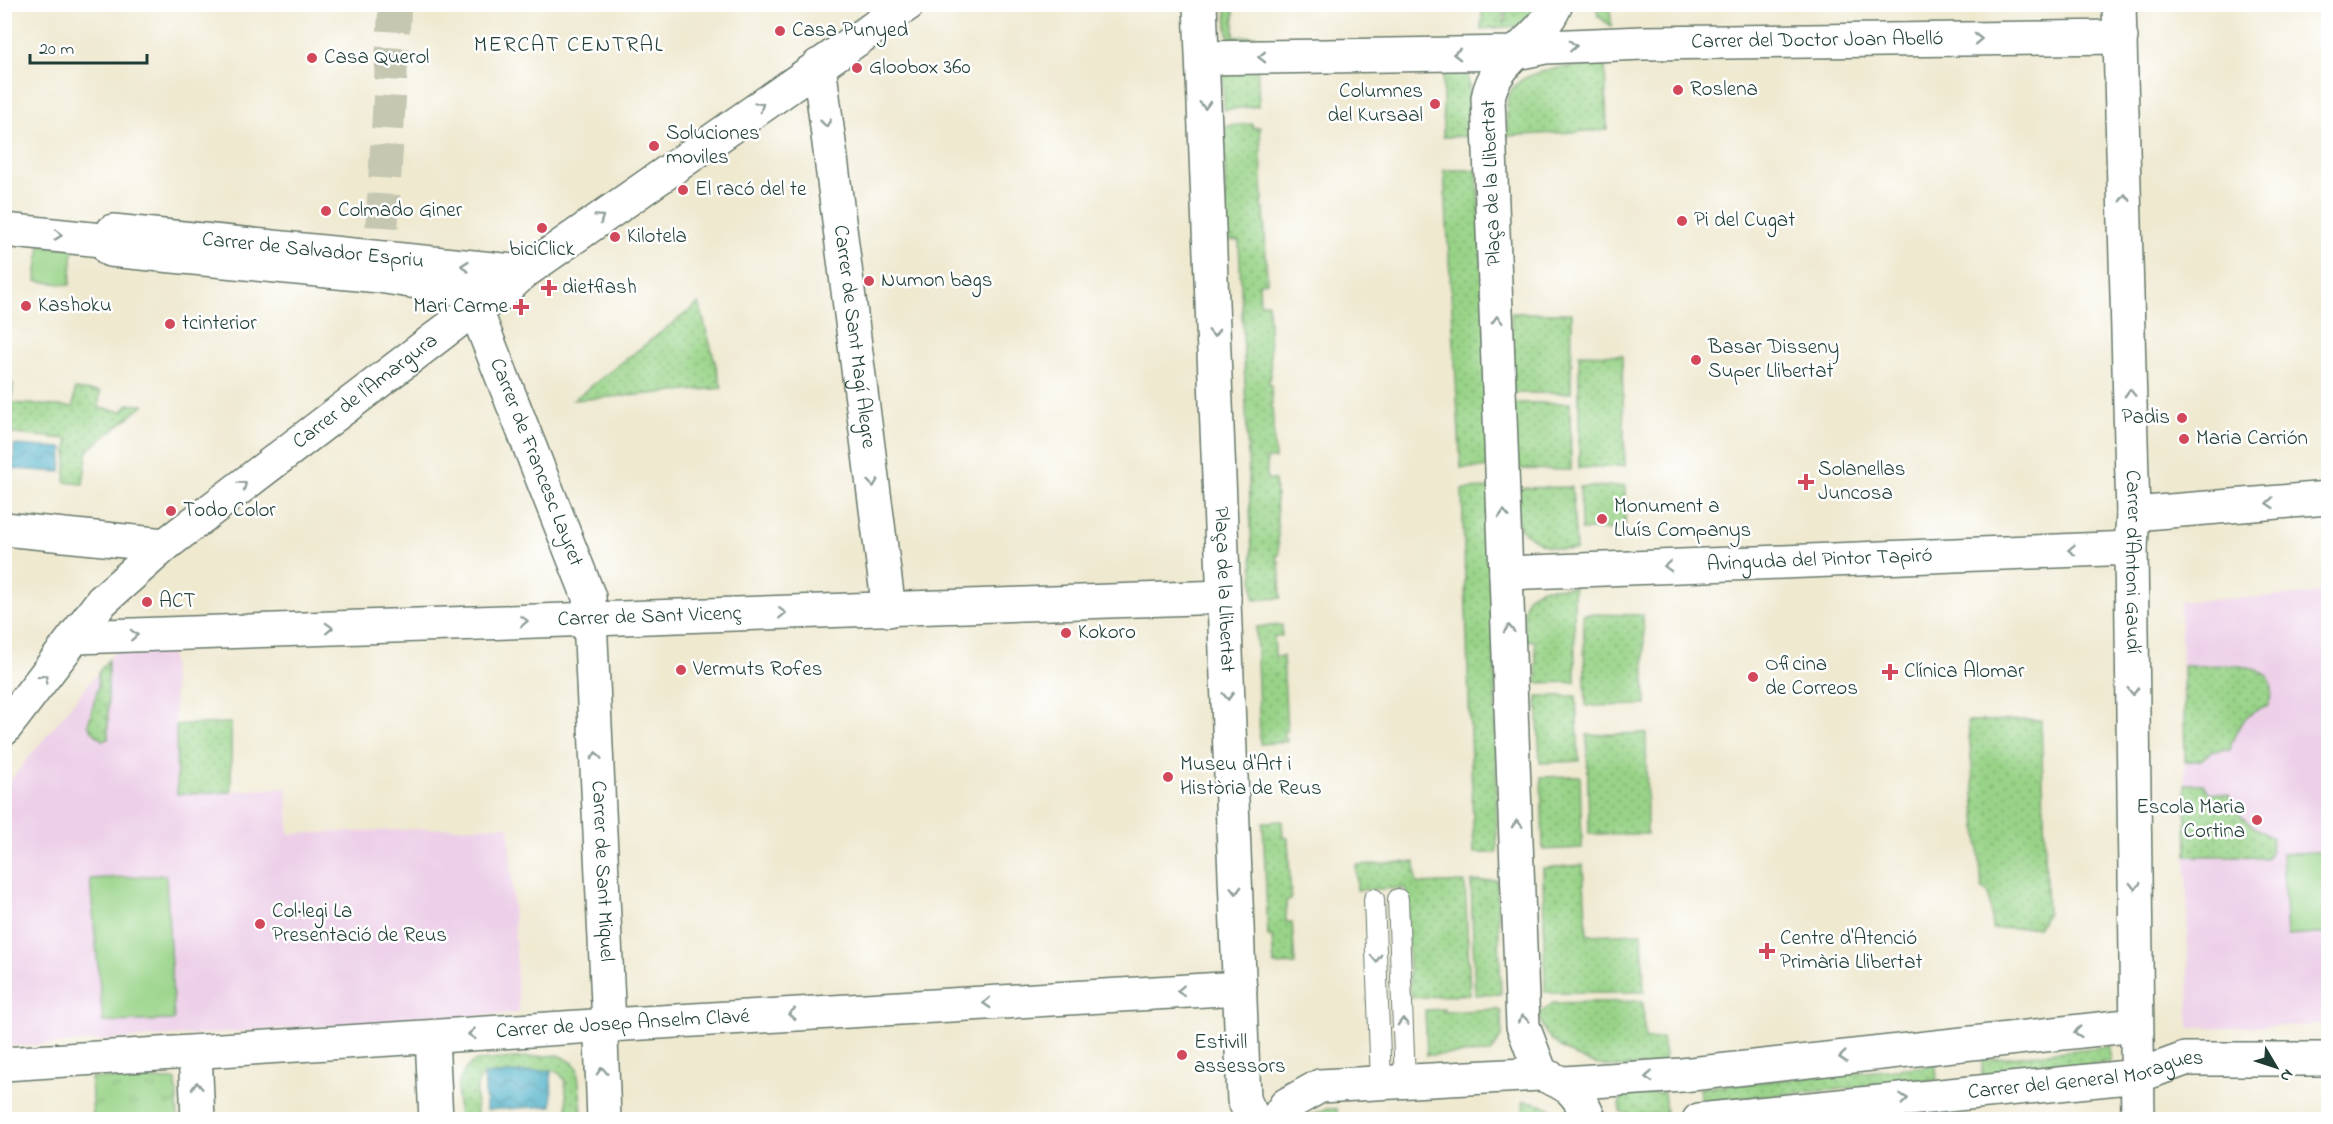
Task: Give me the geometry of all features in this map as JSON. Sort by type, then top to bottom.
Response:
[{"type":"street","name":"Carrer de l'Amargura","points":[[7,723],[102,601],[165,545],[524,272],[908,4]]},
{"type":"street","name":"Plaça de la Llibertat","points":[[1200,4],[1244,1100],[1254,1119]]},
{"type":"street","name":"Plaça de la Llibertat","points":[[1553,1078],[1523,1026],[1488,98],[1498,73],[1539,31],[1557,4]]},
{"type":"street","name":"Carrer d'Antoni Gaudí","points":[[2120,4],[2133,514],[2131,548],[2138,1119]]},
{"type":"street","name":"Carrer del Doctor Joan Abelló","points":[[1516,53],[1545,46],[2121,37]]},
{"type":"street","points":[[1203,58],[1516,53]]},
{"type":"street","name":"Carrer de Sant Magí Alegre","points":[[819,65],[889,610]]},
{"type":"street","name":"Carrer de Salvador Espriu","points":[[4,230],[111,241]]},
{"type":"street","name":"Carrer de Salvador Espriu","points":[[487,302],[378,276],[110,250],[111,241],[113,231],[524,272]]},
{"type":"street","name":"Carrer de Francesc Layret","points":[[487,302],[589,597],[590,619]]},
{"type":"street","points":[[2133,514],[2328,498]]},
{"type":"street","points":[[4,529],[165,545]]},
{"type":"street","name":"Avinguda del Pintor Tapiró","points":[[1506,573],[2131,548]]},
{"type":"street","name":"Carrer de Sant Vicenç","points":[[76,637],[1224,597]]},
{"type":"street","name":"Carrer de Sant Miquel","points":[[590,619],[609,1025],[601,1039],[604,1119]]},
{"type":"street","name":"Carrer de Josep Anselm Clavé","points":[[4,1064],[1240,988]]},
{"type":"street","name":"Carrer del General Moragues","points":[[1276,1119],[1286,1105],[1320,1086],[1682,1075],[2136,1025]]},
{"type":"street","points":[[432,1036],[436,1119]]},
{"type":"street","points":[[195,1052],[198,1119]]},
{"type":"street","name":"Carrer del General Moragues","points":[[1699,1119],[2138,1076],[2185,1059],[2328,1059]]},
{"type":"street","points":[[1553,1078],[1581,1100],[1590,1119]]},
{"type":"lane","points":[[1393,1082],[1398,898]]},
{"type":"lane","points":[[1374,899],[1393,1082]]},
{"type":"shaded area","name":"Escola Maria Cortina","points":[[2328,593],[2328,1025],[2189,1028],[2180,602]]},
{"type":"shaded area","name":"Col·legi La Presentació de Reus","points":[[171,648],[176,725],[177,794],[287,788],[289,834],[509,826],[519,1013],[5,1047],[4,788],[116,650]]},
{"type":"green space","points":[[1226,5],[1234,5],[1234,37],[1256,36],[1257,52],[1230,42]]},
{"type":"green space","points":[[1483,5],[1504,5],[1503,23],[1505,23],[1507,5],[1542,5],[1521,26],[1481,29]]},
{"type":"green space","points":[[1596,5],[1610,5],[1611,26],[1598,16]]},
{"type":"green space","points":[[1257,62],[1259,106],[1224,110],[1223,77],[1229,69]]},
{"type":"green space","points":[[1443,62],[1460,67],[1468,78],[1474,136],[1443,137]]},
{"type":"green space","points":[[1605,65],[1607,130],[1507,136],[1508,98],[1514,87],[1523,79],[1536,73],[1565,67]]},
{"type":"green space","points":[[1252,124],[1253,128],[1260,127],[1263,202],[1261,202],[1261,208],[1264,209],[1267,282],[1259,283],[1260,303],[1268,303],[1271,378],[1269,378],[1269,384],[1271,385],[1275,459],[1267,459],[1267,480],[1275,480],[1279,555],[1277,555],[1277,561],[1279,561],[1281,598],[1254,600],[1239,241],[1226,240],[1224,126]]},
{"type":"green space","points":[[1444,170],[1477,170],[1493,468],[1461,468]]},
{"type":"green space","points":[[40,245],[73,248],[70,285],[36,281]]},
{"type":"green space","points":[[699,303],[722,388],[573,400]]},
{"type":"green space","points":[[1511,313],[1572,313],[1571,393],[1512,393]]},
{"type":"green space","points":[[1579,354],[1622,355],[1625,466],[1579,468]]},
{"type":"green space","points":[[4,384],[13,384],[12,403],[73,407],[75,389],[100,392],[99,408],[122,411],[129,404],[144,405],[88,450],[83,484],[65,482],[68,439],[5,433]]},
{"type":"green space","points":[[1512,403],[1570,403],[1571,470],[1513,469]]},
{"type":"green space","points":[[1625,486],[1625,529],[1581,530],[1580,487]]},
{"type":"green space","points":[[1572,487],[1576,550],[1544,545],[1531,538],[1519,527],[1513,488]]},
{"type":"green space","points":[[1493,488],[1497,853],[1474,853],[1462,489]]},
{"type":"green space","points":[[1574,587],[1575,682],[1537,683],[1535,641],[1524,640],[1524,611],[1527,597],[1542,588]]},
{"type":"green space","points":[[1583,614],[1643,615],[1646,705],[1586,706]]},
{"type":"green space","points":[[1282,625],[1282,636],[1274,636],[1275,657],[1283,656],[1287,731],[1284,731],[1284,738],[1287,738],[1287,742],[1260,744],[1256,627]]},
{"type":"green space","points":[[108,660],[108,739],[102,740],[88,725],[98,687],[98,673]]},
{"type":"green space","points":[[2183,666],[2245,667],[2258,671],[2268,678],[2272,689],[2268,705],[2253,712],[2243,722],[2235,734],[2230,750],[2212,751],[2201,760],[2185,762]]},
{"type":"green space","points":[[1537,696],[1576,696],[1579,761],[1540,763]]},
{"type":"green space","points":[[2041,720],[2047,914],[2038,927],[1992,929],[1989,894],[1982,888],[1968,721]]},
{"type":"green space","points":[[231,723],[231,792],[177,794],[176,725]]},
{"type":"green space","points":[[1646,733],[1647,834],[1589,834],[1587,735]]},
{"type":"green space","points":[[1580,776],[1582,848],[1543,850],[1541,777]]},
{"type":"green space","points":[[2185,784],[2203,784],[2210,793],[2230,795],[2241,816],[2272,838],[2271,850],[2266,859],[2242,856],[2187,856]]},
{"type":"green space","points":[[1282,821],[1283,838],[1288,838],[1291,900],[1286,901],[1286,922],[1292,922],[1295,964],[1274,965],[1272,936],[1268,936],[1263,822]]},
{"type":"green space","points":[[2328,851],[2328,933],[2287,936],[2282,854]]},
{"type":"green space","points":[[1415,862],[1418,884],[1465,882],[1470,994],[1410,998],[1406,888],[1357,890],[1356,865]]},
{"type":"green space","points":[[1583,865],[1587,935],[1642,933],[1644,992],[1545,992],[1543,868]]},
{"type":"green space","points":[[166,875],[174,1020],[103,1022],[90,879]]},
{"type":"green space","points":[[1497,880],[1501,994],[1475,995],[1471,882]]},
{"type":"green space","points":[[1643,1001],[1645,1039],[1662,1038],[1665,1055],[1662,1065],[1610,1067],[1589,1062],[1565,1050],[1546,1033],[1541,1024],[1540,1013],[1553,1003]]},
{"type":"green space","points":[[1444,1009],[1444,1012],[1497,1009],[1501,1012],[1502,1035],[1491,1053],[1427,1055],[1425,1010]]},
{"type":"green space","points":[[2110,1046],[2111,1062],[1982,1076],[1982,1060]]},
{"type":"green space","points":[[558,1055],[577,1067],[583,1119],[568,1119],[565,1080],[557,1071],[551,1070],[484,1075],[480,1079],[477,1090],[477,1119],[459,1120],[457,1095],[459,1081],[474,1061]]},
{"type":"green space","points":[[1936,1065],[1937,1080],[1701,1102],[1700,1088]]},
{"type":"green space","points":[[91,1078],[176,1080],[178,1119],[93,1119]]},
{"type":"green space","points":[[1664,1092],[1666,1113],[1629,1116],[1620,1111],[1619,1104],[1624,1096]]},
{"type":"green space","points":[[1523,1101],[1545,1106],[1555,1111],[1563,1119],[1523,1119]]},
{"type":"green space","points":[[1326,1109],[1337,1109],[1338,1119],[1308,1119],[1314,1114]]},
{"type":"water","points":[[14,445],[63,448],[61,472],[13,469]]},
{"type":"water","points":[[551,1070],[552,1106],[486,1110],[484,1075]]},
{"type":"tunnel","points":[[379,276],[395,4]]},
{"type":"place","name":"Casa Punyed","points":[[780,31]]},
{"type":"place","name":"Casa Querol","points":[[312,58]]},
{"type":"place","name":"Gloobox 360","points":[[857,68]]},
{"type":"place","name":"Roslena","points":[[1678,90]]},
{"type":"place","name":"Columnes del Kursaal","points":[[1435,104]]},
{"type":"place","name":"Soluciones moviles","points":[[654,146]]},
{"type":"place","name":"El racó del te","points":[[683,190]]},
{"type":"place","name":"Colmado Giner","points":[[326,211]]},
{"type":"place","name":"Pi del Cugat","points":[[1682,221]]},
{"type":"place","name":"biciClick","points":[[542,228]]},
{"type":"place","name":"Kilotela","points":[[615,237]]},
{"type":"place","name":"Numon bags","points":[[869,281]]},
{"type":"place","name":"dietflash","points":[[549,288]]},
{"type":"place","name":"Kashoku","points":[[26,306]]},
{"type":"place","name":"Mari Carme","points":[[521,307]]},
{"type":"place","name":"tcinterior","points":[[170,324]]},
{"type":"place","name":"Basar Disseny Super Llibertat","points":[[1696,360]]},
{"type":"place","name":"Padis","points":[[2182,418]]},
{"type":"place","name":"Maria Carrión","points":[[2184,439]]},
{"type":"place","name":"Solanellas Juncosa","points":[[1806,482]]},
{"type":"place","name":"Todo Color","points":[[171,511]]},
{"type":"place","name":"Monument a Lluís Companys","points":[[1602,519]]},
{"type":"place","name":"ACT","points":[[147,602]]},
{"type":"place","name":"Kokoro","points":[[1066,633]]},
{"type":"place","name":"Vermuts Rofes","points":[[681,670]]},
{"type":"place","name":"Clínica Alomar","points":[[1890,672]]},
{"type":"place","name":"Oficina de Correos","points":[[1753,677]]},
{"type":"place","name":"Museu d'Art i Història de Reus","points":[[1168,777]]},
{"type":"place","name":"Escola Maria Cortina","points":[[2257,820]]},
{"type":"place","name":"Col·legi La Presentació de Reus","points":[[260,924]]},
{"type":"place","name":"Centre d'Atenció Primària Llibertat","points":[[1767,951]]},
{"type":"place","name":"Estivill assessors","points":[[1182,1055]]},
{"type":"district","name":"MERCAT CENTRAL","points":[[569,46]]}]
